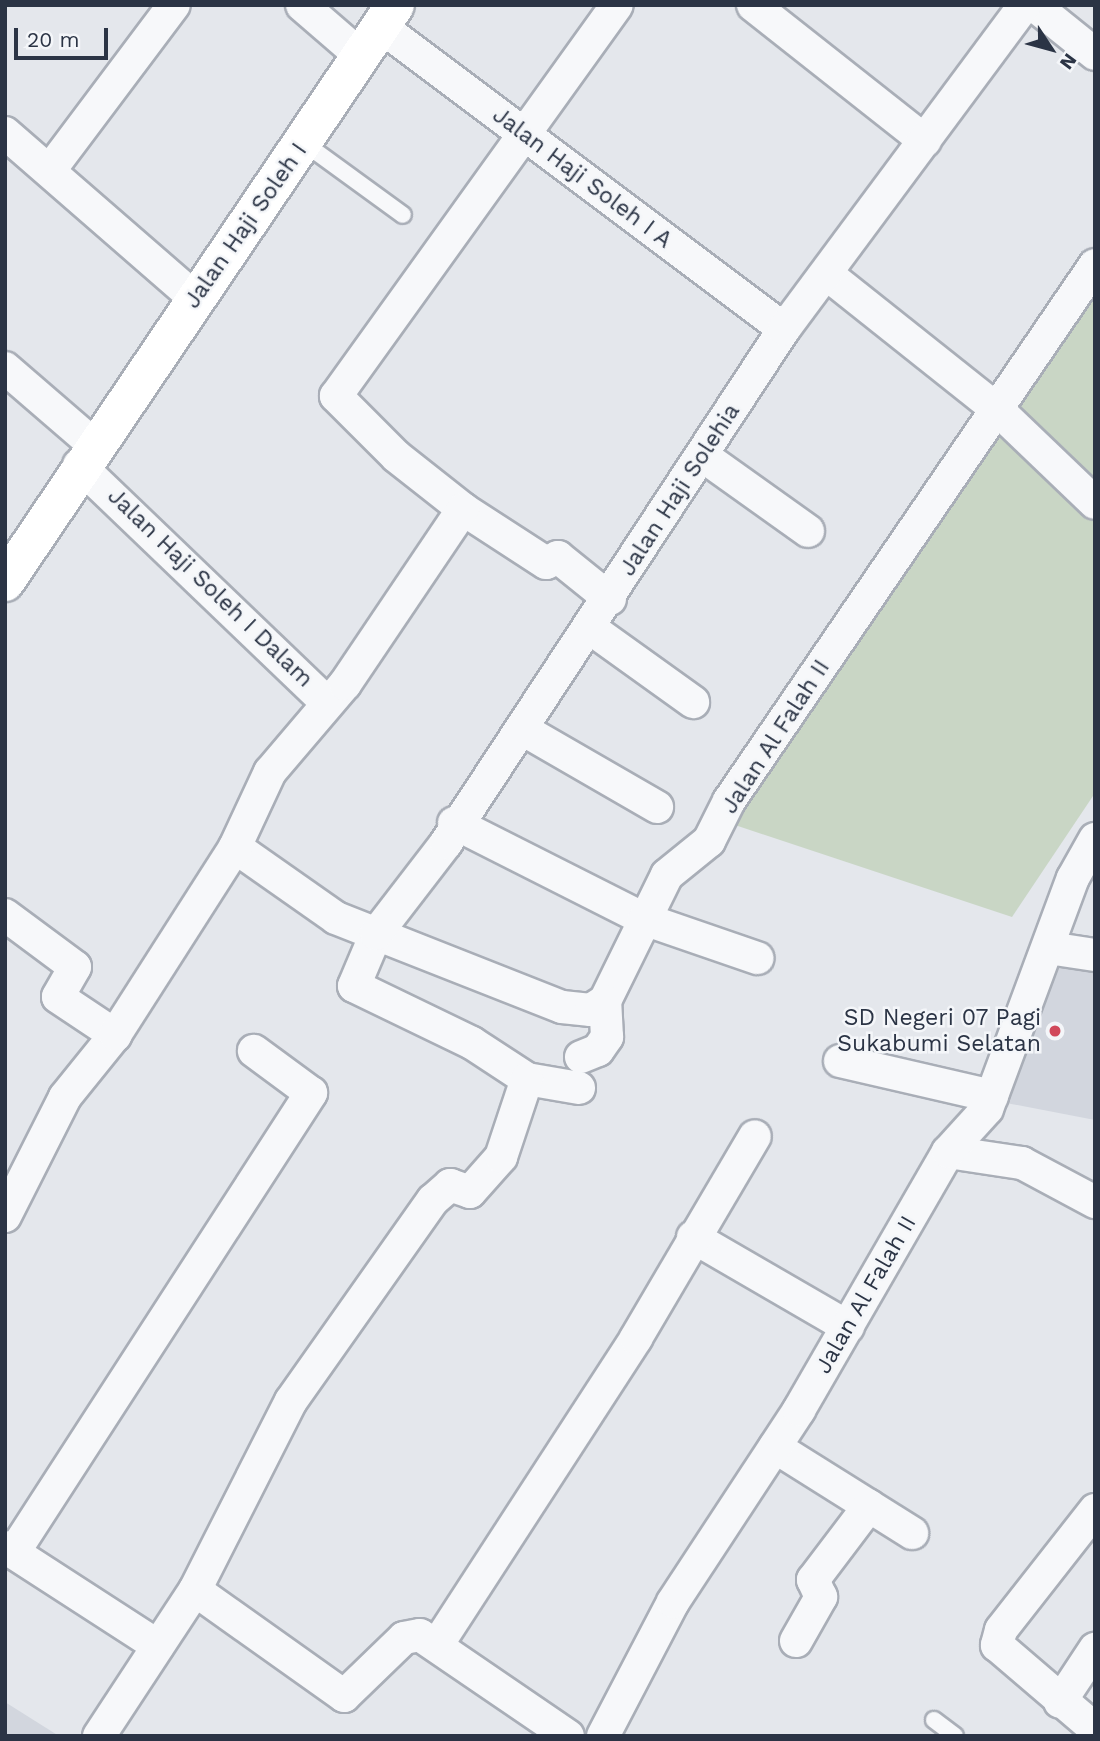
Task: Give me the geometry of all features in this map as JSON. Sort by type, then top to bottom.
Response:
[{"type":"street","points":[[50,170],[174,5]]},
{"type":"street","name":"Jalan Haji Soleh I A","points":[[302,5],[378,29],[784,329]]},
{"type":"street","points":[[610,600],[558,557],[546,563],[463,509],[396,456],[336,396],[617,5]]},
{"type":"street","points":[[753,5],[766,19],[794,15],[925,141]]},
{"type":"street","name":"Jalan Haji Solehia","points":[[527,1079],[472,1043],[354,986],[376,934],[446,843],[454,823],[610,600],[784,329],[828,275],[1025,5]]},
{"type":"street","points":[[1034,5],[1095,54]]},
{"type":"street","name":"Jalan Haji Soleh I","points":[[5,582],[86,454],[304,143],[378,29]]},
{"type":"street","points":[[5,133],[195,298]]},
{"type":"street","name":"Jalan Al Falah II","points":[[605,1001],[637,946],[644,919],[667,875],[709,841],[730,801],[1095,265]]},
{"type":"street","points":[[828,275],[998,410],[1095,503]]},
{"type":"street","points":[[5,368],[86,454]]},
{"type":"street","name":"Jalan Haji Soleh I Dalam","points":[[5,1216],[65,1097],[115,1035],[235,847],[270,772],[326,702],[86,454]]},
{"type":"street","points":[[703,456],[808,531]]},
{"type":"street","points":[[326,702],[345,684],[463,509]]},
{"type":"street","points":[[590,628],[693,702]]},
{"type":"street","points":[[522,729],[657,807]]},
{"type":"street","points":[[454,823],[644,919],[757,958]]},
{"type":"street","name":"Jalan Al Falah II","points":[[603,1736],[673,1602],[775,1447],[848,1327],[948,1152],[992,1096],[1073,878],[1095,839]]},
{"type":"street","points":[[235,847],[336,918],[562,1007],[591,1010],[605,1001],[607,1037],[598,1050],[581,1057]]},
{"type":"street","points":[[5,915],[75,967],[58,997],[115,1035]]},
{"type":"street","points":[[1054,935],[1095,955]]},
{"type":"street","points":[[158,1646],[10,1549],[310,1093],[254,1051]]},
{"type":"street","points":[[840,1061],[992,1096]]},
{"type":"street","points":[[101,1735],[195,1590],[291,1401],[433,1200],[450,1185],[470,1192],[501,1157],[527,1079],[579,1088]]},
{"type":"street","points":[[437,1645],[636,1338],[693,1237],[755,1136]]},
{"type":"street","points":[[948,1152],[1022,1163],[1095,1202]]},
{"type":"street","points":[[693,1237],[848,1327]]},
{"type":"street","points":[[775,1447],[912,1533]]},
{"type":"street","points":[[796,1641],[821,1598],[813,1580],[869,1506]]},
{"type":"street","points":[[1095,1510],[1001,1630],[996,1645],[1095,1729]]},
{"type":"street","points":[[195,1590],[344,1696],[407,1636],[420,1634],[568,1736]]},
{"type":"street","points":[[1060,1702],[1095,1649]]},
{"type":"lane","points":[[304,143],[403,215]]},
{"type":"lane","points":[[934,1720],[955,1736]]},
{"type":"shaded area","name":"SD Negeri 07 Pagi Sukabumi Selatan","points":[[1031,947],[1095,959],[1095,1120],[1001,1102]]},
{"type":"shaded area","points":[[5,1702],[59,1736],[5,1736]]},
{"type":"green space","points":[[1095,273],[1095,793],[1012,917],[729,823]]},
{"type":"place","name":"SD Negeri 07 Pagi Sukabumi Selatan","points":[[1055,1031]]}]
